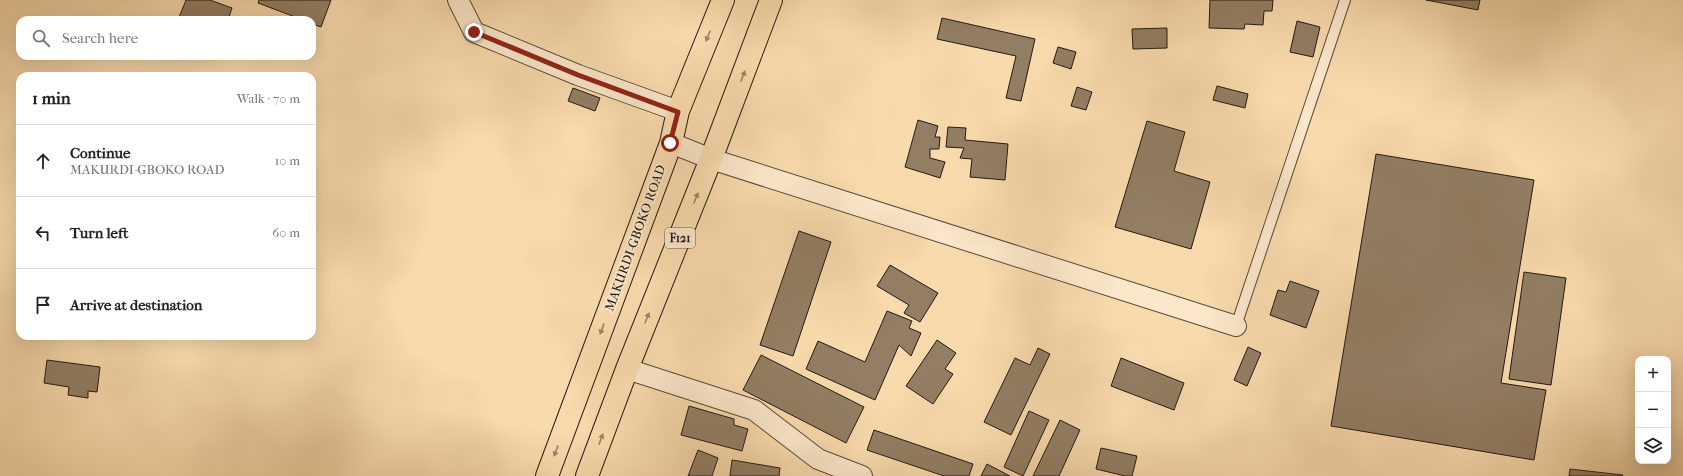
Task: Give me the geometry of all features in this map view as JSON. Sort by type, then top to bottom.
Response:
[{"type":"main road","name":"MAKURDI-GBOKO ROAD","points":[[547,476],[670,143],[678,112],[723,0]]},
{"type":"main road","name":"F121","points":[[587,476],[627,369],[711,159],[771,0]]},
{"type":"street","points":[[460,1],[474,32],[578,75],[678,112]]},
{"type":"street","points":[[670,143],[711,159],[1236,326]]},
{"type":"street","points":[[627,369],[754,410],[818,460],[862,476]]},
{"type":"lane","points":[[1236,326],[1345,0]]},
{"type":"building","points":[[186,0],[210,0],[232,8],[229,16],[180,16]]},
{"type":"building","points":[[259,0],[331,0],[321,27],[316,25],[316,16],[292,16],[258,3]]},
{"type":"building","points":[[1210,0],[1273,0],[1272,11],[1264,11],[1263,25],[1245,24],[1244,29],[1209,28]]},
{"type":"building","points":[[1426,0],[1480,0],[1478,10]]},
{"type":"building","points":[[942,18],[1035,39],[1021,101],[1006,98],[1016,56],[937,39]]},
{"type":"building","points":[[1297,21],[1320,27],[1313,57],[1290,52]]},
{"type":"building","points":[[1167,28],[1167,48],[1133,49],[1132,29]]},
{"type":"building","points":[[1058,47],[1076,52],[1071,69],[1053,63]]},
{"type":"building","points":[[1217,86],[1248,94],[1245,108],[1213,100]]},
{"type":"building","points":[[1077,87],[1092,92],[1086,110],[1071,106]]},
{"type":"building","points":[[573,88],[600,98],[595,111],[568,101]]},
{"type":"building","points":[[918,120],[938,126],[935,137],[940,137],[939,149],[930,149],[930,158],[945,162],[940,178],[905,167]]},
{"type":"building","points":[[1147,121],[1185,132],[1174,171],[1210,182],[1191,249],[1115,227]]},
{"type":"building","points":[[948,127],[966,128],[965,140],[1008,144],[1005,180],[970,177],[972,159],[960,158],[964,148],[946,147]]},
{"type":"building","points":[[1376,154],[1534,180],[1501,383],[1546,390],[1534,460],[1331,426]]},
{"type":"building","points":[[799,231],[831,242],[793,356],[760,345]]},
{"type":"building","points":[[890,265],[938,293],[920,322],[904,313],[909,305],[877,286]]},
{"type":"building","points":[[1524,272],[1566,278],[1551,385],[1509,379]]},
{"type":"building","points":[[1290,281],[1319,291],[1306,328],[1270,315],[1278,290],[1286,292]]},
{"type":"building","points":[[887,311],[912,321],[909,328],[921,333],[911,356],[899,345],[875,400],[806,369],[818,341],[865,362]]},
{"type":"building","points":[[937,340],[956,353],[945,369],[953,374],[933,404],[906,386]]},
{"type":"building","points":[[1248,347],[1261,353],[1247,386],[1234,380]]},
{"type":"building","points":[[1038,348],[1050,354],[1011,435],[984,422],[1015,358],[1030,365]]},
{"type":"building","points":[[761,355],[864,407],[846,443],[743,390]]},
{"type":"building","points":[[1121,358],[1184,383],[1174,410],[1111,386]]},
{"type":"building","points":[[47,360],[100,367],[97,392],[88,391],[88,398],[68,395],[69,387],[44,383]]},
{"type":"building","points":[[689,406],[734,419],[734,425],[748,429],[742,451],[681,435]]},
{"type":"building","points":[[1029,411],[1049,420],[1023,476],[1004,467]]},
{"type":"building","points":[[1060,420],[1080,430],[1059,476],[1033,476]]},
{"type":"building","points":[[874,430],[973,464],[969,476],[944,476],[867,450]]},
{"type":"building","points":[[1101,448],[1137,456],[1132,476],[1125,476],[1096,469]]},
{"type":"building","points":[[698,450],[718,458],[712,476],[688,476]]},
{"type":"building","points":[[732,460],[780,468],[779,476],[730,476]]},
{"type":"building","points":[[987,464],[1010,476],[981,476]]},
{"type":"building","points":[[1570,469],[1623,475],[1569,476]]},
{"type":"route","points":[[474,32],[578,75],[678,112],[670,143]]}]
